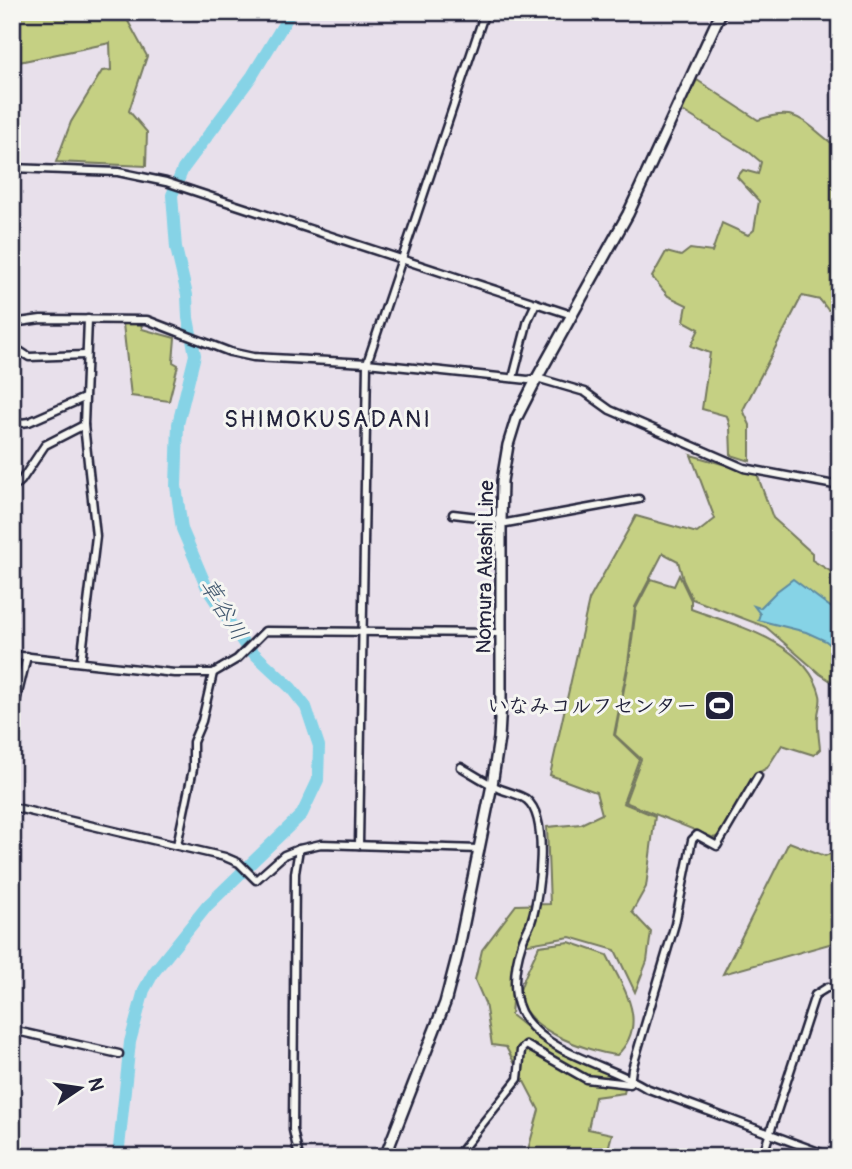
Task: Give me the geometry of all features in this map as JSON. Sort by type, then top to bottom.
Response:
[{"type":"main road","name":"Nomura Akashi Line","points":[[385,1157],[445,1003],[492,785],[500,713],[500,521],[502,481],[508,445],[516,419],[537,378],[628,214],[721,12]]},
{"type":"street","points":[[359,845],[367,363],[485,12]]},
{"type":"street","points":[[12,168],[138,174],[572,315]]},
{"type":"street","points":[[513,378],[528,320],[536,303]]},
{"type":"street","points":[[12,323],[41,319],[148,320],[230,352],[253,357],[367,363],[528,380],[537,378],[585,392],[610,410],[744,468],[840,486]]},
{"type":"street","points":[[81,662],[96,536],[84,425],[88,319]]},
{"type":"street","points":[[12,346],[29,357],[86,355]]},
{"type":"street","points":[[12,424],[29,422],[84,398]]},
{"type":"street","points":[[12,489],[21,481],[45,444],[84,425]]},
{"type":"street","points":[[453,514],[506,523],[639,499]]},
{"type":"street","points":[[12,654],[174,673],[213,673],[237,659],[265,631],[500,633]]},
{"type":"street","points":[[12,718],[27,656]]},
{"type":"street","points":[[177,845],[193,769],[193,742],[202,721],[213,673]]},
{"type":"street","points":[[461,766],[492,785],[527,800],[538,819],[541,839],[536,903],[522,943],[515,985],[520,1008],[526,1020],[546,1038],[581,1058],[631,1078],[646,1088],[832,1157]]},
{"type":"street","points":[[456,1157],[519,1079],[521,1050],[526,1045],[586,1079],[630,1084],[675,923],[692,840],[697,835],[717,846],[758,776]]},
{"type":"street","points":[[12,807],[225,857],[239,863],[256,880],[284,855],[321,844],[479,849]]},
{"type":"street","points":[[299,849],[295,873],[293,1130],[299,1157]]},
{"type":"street","points":[[762,1157],[815,995],[828,987],[840,990]]},
{"type":"street","points":[[12,1030],[119,1054]]},
{"type":"green space","points":[[12,12],[123,12],[147,56],[129,111],[147,132],[146,166],[56,162],[71,122],[102,71],[111,70],[110,43],[19,62]]},
{"type":"green space","points":[[697,80],[758,120],[790,115],[830,142],[840,141],[840,227],[837,234],[840,239],[840,308],[828,310],[820,300],[802,296],[743,410],[750,425],[750,461],[731,455],[727,416],[702,409],[710,353],[691,346],[699,329],[684,321],[687,305],[668,296],[652,277],[666,252],[681,256],[690,249],[712,252],[722,223],[748,235],[754,230],[759,201],[737,177],[743,170],[758,174],[761,162],[748,151],[681,110]]},
{"type":"green space","points":[[141,322],[142,329],[175,338],[173,362],[178,365],[169,401],[131,396],[123,324]]},
{"type":"green space","points":[[691,455],[757,474],[773,518],[812,553],[812,560],[840,577],[840,687],[820,674],[766,627],[692,599],[678,561],[663,553],[635,607],[628,663],[614,735],[639,759],[623,803],[655,816],[646,887],[632,912],[651,932],[647,961],[635,992],[615,950],[570,937],[516,946],[511,1015],[566,1052],[627,1081],[624,1093],[595,1097],[588,1129],[612,1134],[606,1157],[526,1157],[539,1110],[506,1047],[492,1045],[485,1003],[475,980],[482,950],[516,905],[550,904],[547,827],[581,824],[602,814],[596,792],[550,775],[589,600],[636,516],[697,533],[715,519]]},
{"type":"green space","name":"いなみコルフセンター","points":[[679,575],[691,600],[691,609],[748,629],[785,649],[801,661],[813,677],[820,698],[820,749],[814,755],[782,745],[767,768],[756,774],[720,835],[714,838],[625,802],[641,759],[615,735],[636,608],[651,579],[674,586]]},
{"type":"green space","points":[[789,842],[825,856],[840,850],[840,941],[723,974]]},
{"type":"green space","points":[[569,942],[607,955],[626,993],[633,1018],[632,1031],[627,1043],[617,1055],[590,1049],[557,1036],[542,1027],[522,1004],[521,986],[539,946]]},
{"type":"water","points":[[793,579],[840,617],[840,653],[826,641],[806,632],[758,620],[760,614],[754,606],[760,608]]},
{"type":"waterway","name":"草谷川","points":[[118,1157],[130,1042],[144,990],[154,972],[207,906],[302,814],[318,780],[319,746],[306,707],[291,688],[244,644],[208,590],[182,529],[176,486],[178,424],[195,355],[187,295],[176,248],[172,195],[183,169],[252,76],[291,12]]},
{"type":"place","name":"いなみコルフセンター","points":[[720,706]]},
{"type":"district","name":"SHIMOKUSADANI","points":[[328,419]]}]
